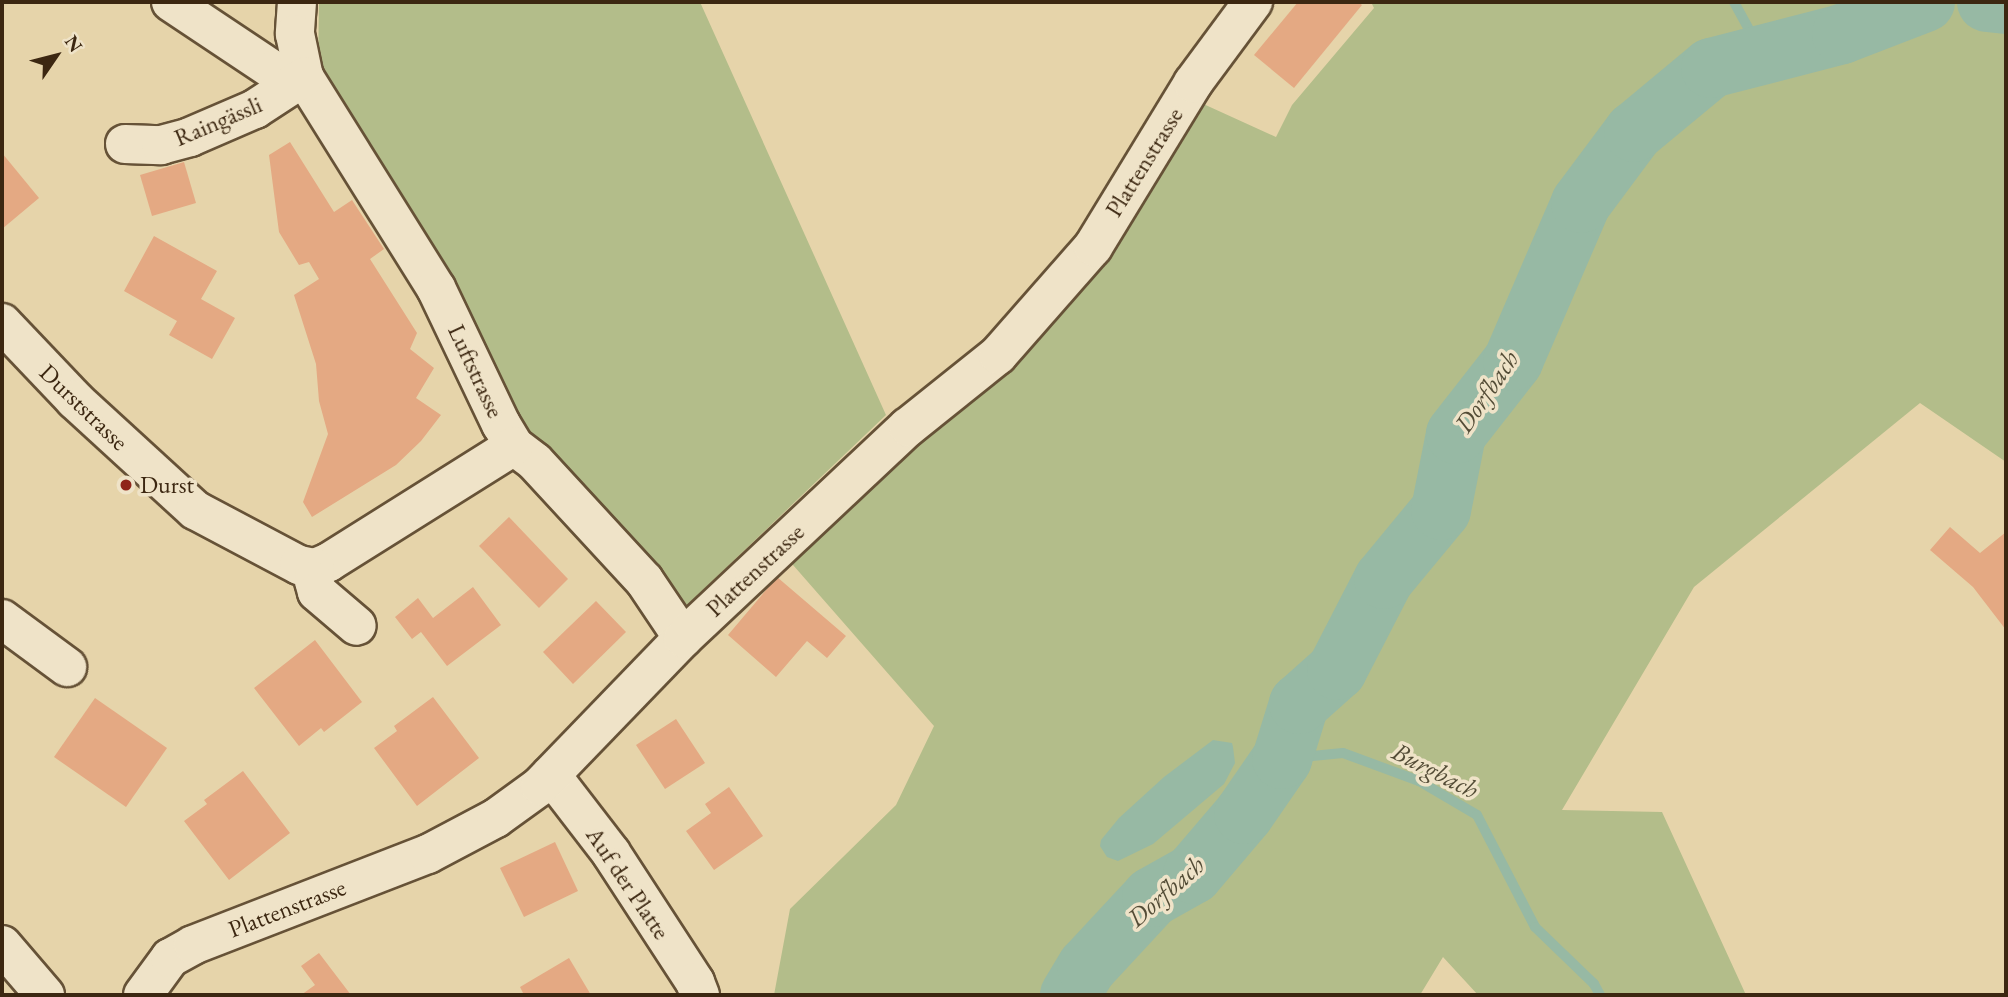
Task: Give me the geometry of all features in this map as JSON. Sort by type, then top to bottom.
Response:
[{"type":"street","points":[[171,2],[273,70],[304,77],[295,33],[297,2]]},
{"type":"street","name":"Plattenstrasse","points":[[143,995],[170,958],[193,945],[462,838],[496,818],[551,775],[683,638],[908,426],[998,355],[1093,247],[1193,83],[1253,2]]},
{"type":"street","name":"Raingässli","points":[[125,144],[161,145],[190,137],[255,109],[304,77]]},
{"type":"street","name":"Luftstrasse","points":[[304,77],[436,288],[514,446],[535,462],[644,580],[683,638]]},
{"type":"street","name":"Durststrasse","points":[[2,323],[75,400],[195,510],[277,555],[315,568]]},
{"type":"street","points":[[356,626],[317,592],[314,582],[315,568],[514,446]]},
{"type":"street","points":[[2,619],[67,667]]},
{"type":"street","name":"Auf der Platte","points":[[551,775],[611,853],[695,982],[700,995]]},
{"type":"street","points":[[2,945],[46,995]]},
{"type":"shaded area","points":[[321,2],[700,2],[886,415],[687,605],[611,516],[519,427],[318,65]]},
{"type":"shaded area","points":[[1371,2],[2006,2],[2006,462],[1920,403],[1694,587],[1562,810],[1662,812],[1746,995],[1478,995],[1443,957],[1420,995],[774,995],[790,909],[896,805],[934,726],[786,557],[891,458],[1199,102],[1276,137],[1292,105],[1374,8]]},
{"type":"shaded area","points":[[1213,740],[1232,743],[1235,763],[1224,784],[1153,844],[1118,861],[1107,857],[1100,846],[1101,840],[1119,818],[1164,777]]},
{"type":"building","points":[[1298,2],[1358,2],[1362,5],[1294,88],[1254,55]]},
{"type":"building","points":[[290,142],[334,212],[352,200],[384,249],[370,259],[417,333],[410,349],[434,368],[416,398],[441,415],[421,441],[396,465],[312,517],[303,502],[328,434],[319,401],[316,364],[294,295],[319,279],[309,262],[299,265],[279,232],[269,155]]},
{"type":"building","points":[[2,153],[39,198],[2,229]]},
{"type":"building","points":[[184,162],[196,203],[152,216],[140,175]]},
{"type":"building","points":[[154,236],[217,271],[201,299],[235,318],[212,359],[169,335],[177,321],[124,291]]},
{"type":"building","points":[[509,517],[568,579],[539,608],[479,546]]},
{"type":"building","points":[[1950,527],[1980,553],[2006,532],[2006,630],[1973,587],[1930,550]]},
{"type":"building","points":[[777,577],[846,636],[827,658],[807,641],[776,677],[728,635]]},
{"type":"building","points":[[473,587],[501,625],[447,666],[421,632],[412,639],[395,617],[418,598],[433,618]]},
{"type":"building","points":[[596,601],[626,632],[573,684],[543,652]]},
{"type":"building","points":[[315,640],[362,702],[324,732],[321,728],[299,746],[254,688]]},
{"type":"building","points":[[433,697],[479,758],[417,806],[374,748],[397,731],[394,726]]},
{"type":"building","points":[[95,698],[167,748],[126,807],[54,757]]},
{"type":"building","points":[[676,719],[705,763],[665,789],[636,745]]},
{"type":"building","points":[[243,771],[290,833],[229,880],[184,821],[207,804],[204,800]]},
{"type":"building","points":[[729,787],[763,836],[714,870],[686,831],[711,813],[705,804]]},
{"type":"building","points":[[555,842],[578,891],[524,917],[500,868]]},
{"type":"building","points":[[319,953],[351,995],[301,995],[315,985],[301,966]]},
{"type":"building","points":[[569,958],[591,995],[524,995],[520,987]]},
{"type":"waterway","points":[[1734,2],[1763,55]]},
{"type":"waterway","name":"Dorfbach","points":[[1070,995],[1087,967],[1152,897],[1193,874],[1244,814],[1282,759],[1299,704],[1337,670],[1384,579],[1441,510],[1456,434],[1513,361],[1581,203],[1634,132],[1711,68],[1842,34],[1925,2]]},
{"type":"waterway","name":"Dorfbach","points":[[1987,2],[2006,4]]},
{"type":"waterway","name":"Burgbach","points":[[1282,759],[1343,753],[1419,781],[1477,815],[1535,927],[1594,984],[1600,995]]},
{"type":"place","name":"Durst","points":[[126,485]]}]
